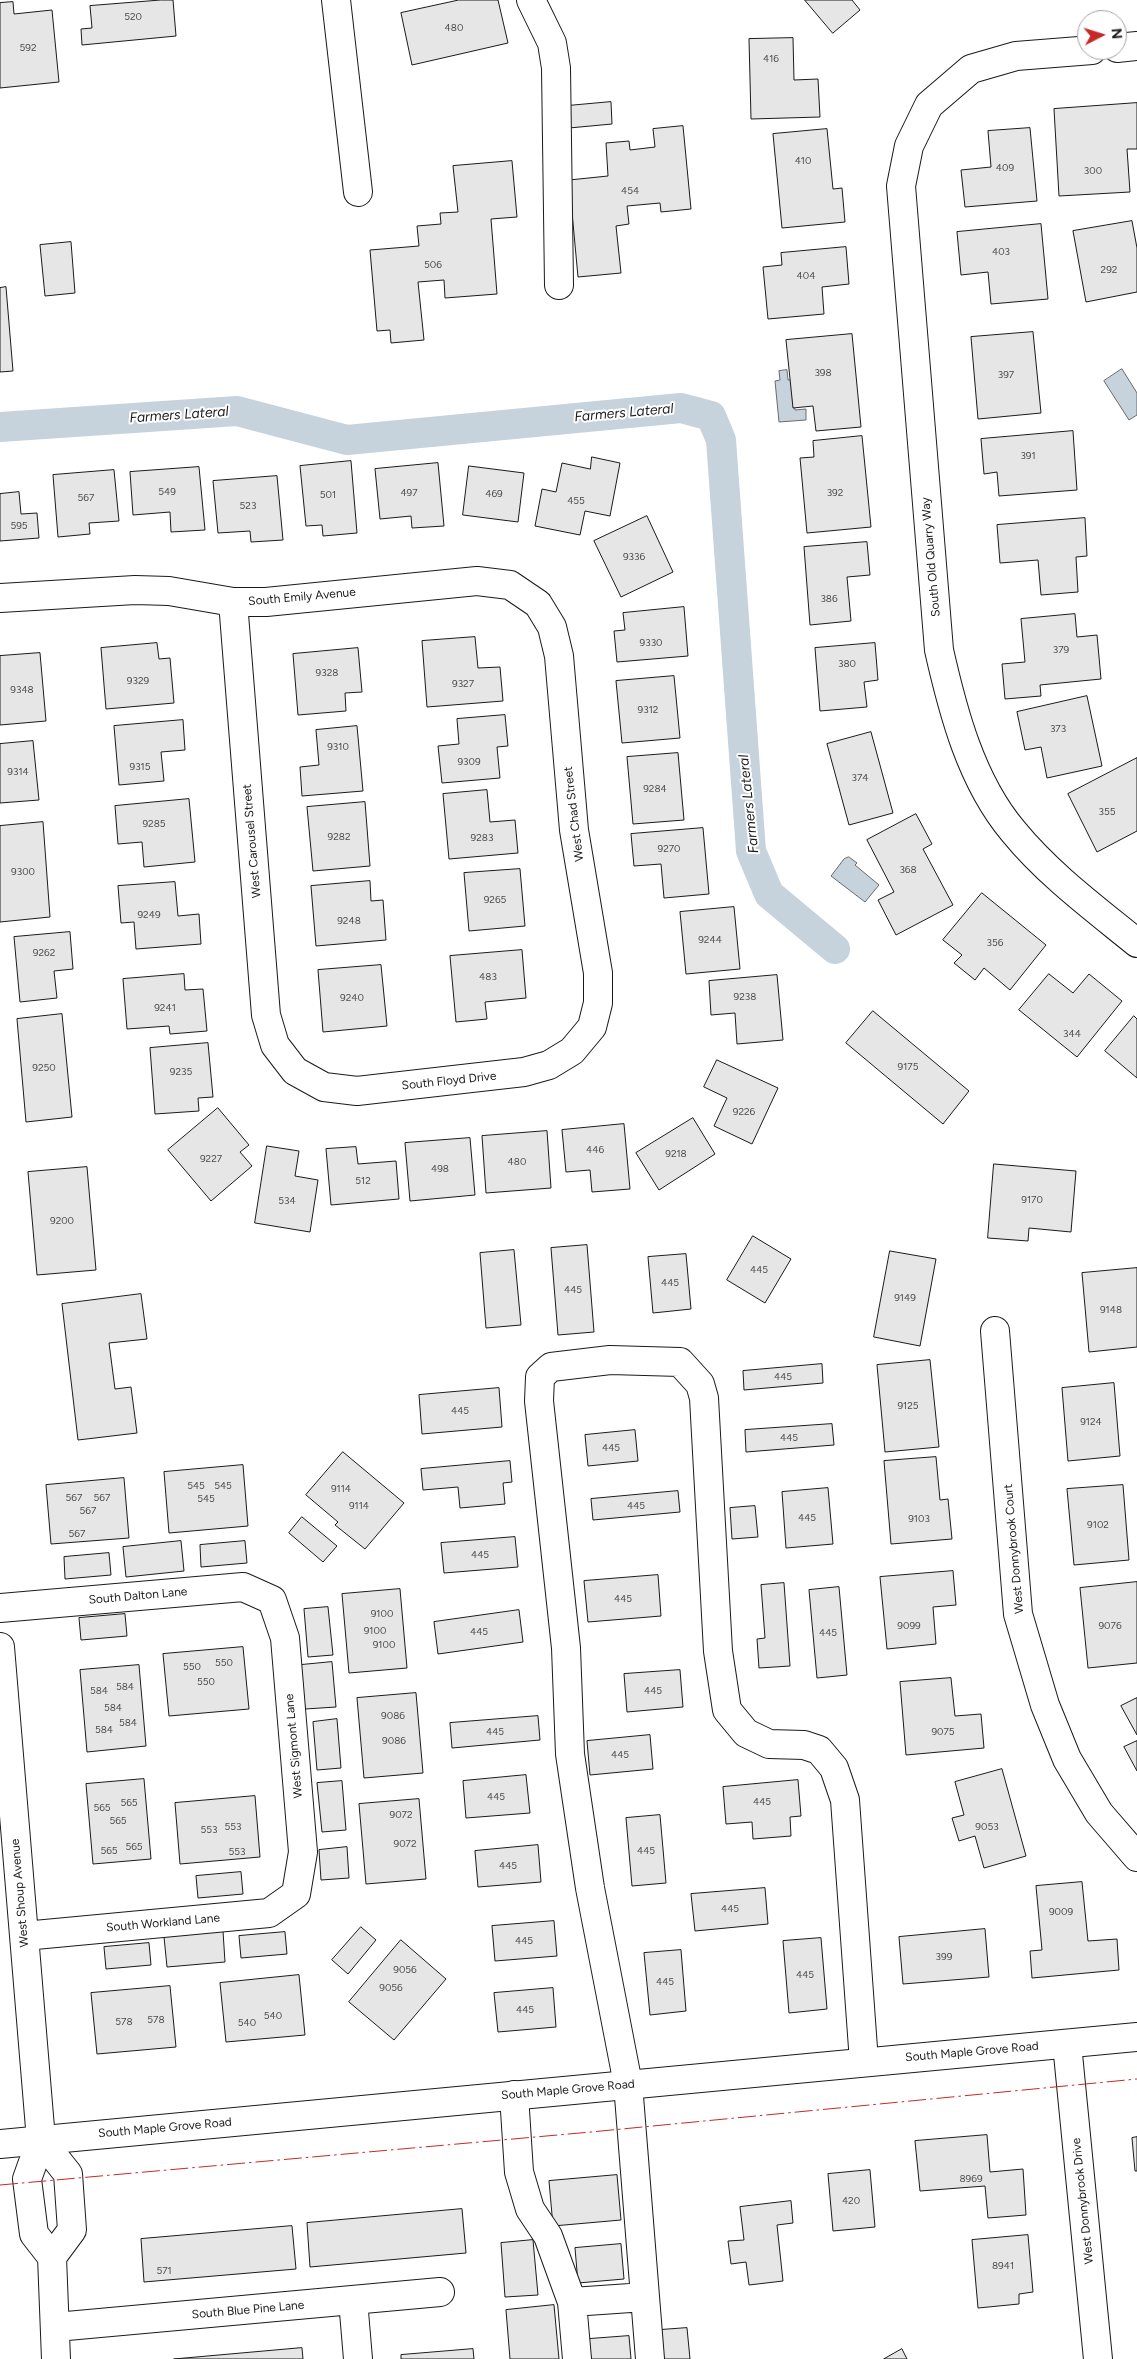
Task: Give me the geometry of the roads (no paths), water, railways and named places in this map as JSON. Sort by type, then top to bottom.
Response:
[{"type":"street","points":[[336,0],[358,192]]},
{"type":"street","points":[[531,0],[552,43],[556,68],[559,285]]},
{"type":"street","name":"South Old Quarry Way","points":[[1077,51],[1016,56],[971,69],[929,105],[909,146],[900,186],[939,650],[950,699],[967,748],[986,790],[1012,831],[1066,886],[1137,943]]},
{"type":"street","name":"South Emily Avenue","points":[[0,598],[135,590],[169,591],[232,602],[266,602],[477,580],[510,585],[538,604]]},
{"type":"street","name":"West Carousel Street","points":[[232,602],[266,1015],[275,1045],[295,1071]]},
{"type":"street","name":"West Chad Street","points":[[538,604],[552,627],[559,656],[574,830],[598,973],[598,1003],[592,1027]]},
{"type":"street","name":"South Floyd Drive","points":[[295,1071],[324,1087],[357,1091],[524,1072],[549,1065],[572,1051],[592,1027]]},
{"type":"street","name":"West Donnybrook Court","points":[[995,1331],[1018,1614],[1045,1705],[1067,1759],[1100,1813],[1137,1857]]},
{"type":"street","points":[[650,2359],[628,2084],[590,1888],[570,1754],[562,1603],[539,1401],[540,1377],[551,1367],[610,1360],[680,1362],[700,1384],[704,1398],[718,1652],[727,1710],[746,1733],[769,1744],[804,1745],[819,1750],[834,1768],[845,1800],[864,2062]]},
{"type":"street","name":"South Dalton Lane","points":[[0,1608],[243,1587],[272,1600]]},
{"type":"street","name":"West Sigmont Lane","points":[[272,1600],[284,1638],[303,1852],[296,1894]]},
{"type":"street","name":"West Shoup Avenue","points":[[0,1647],[40,2140],[28,2179],[34,2234],[52,2257]]},
{"type":"street","name":"South Workland Lane","points":[[24,1936],[269,1913],[296,1894]]},
{"type":"street","name":"South Maple Grove Road","points":[[0,2144],[1137,2036]]},
{"type":"street","name":"West Donnybrook Drive","points":[[1067,2044],[1098,2359]]},
{"type":"street","points":[[514,2095],[519,2172],[530,2209],[548,2236],[572,2302],[577,2359]]},
{"type":"street","points":[[40,2140],[68,2174],[72,2230],[52,2257],[56,2359]]},
{"type":"street","name":"South Blue Pine Lane","points":[[56,2327],[440,2292]]},
{"type":"street","points":[[572,2302],[645,2298]]},
{"type":"street","points":[[353,2300],[358,2359]]},
{"type":"waterway","name":"Farmers Lateral","points":[[0,427],[237,411],[347,440],[681,408],[711,416],[721,440],[751,851],[769,894],[835,949]]}]
